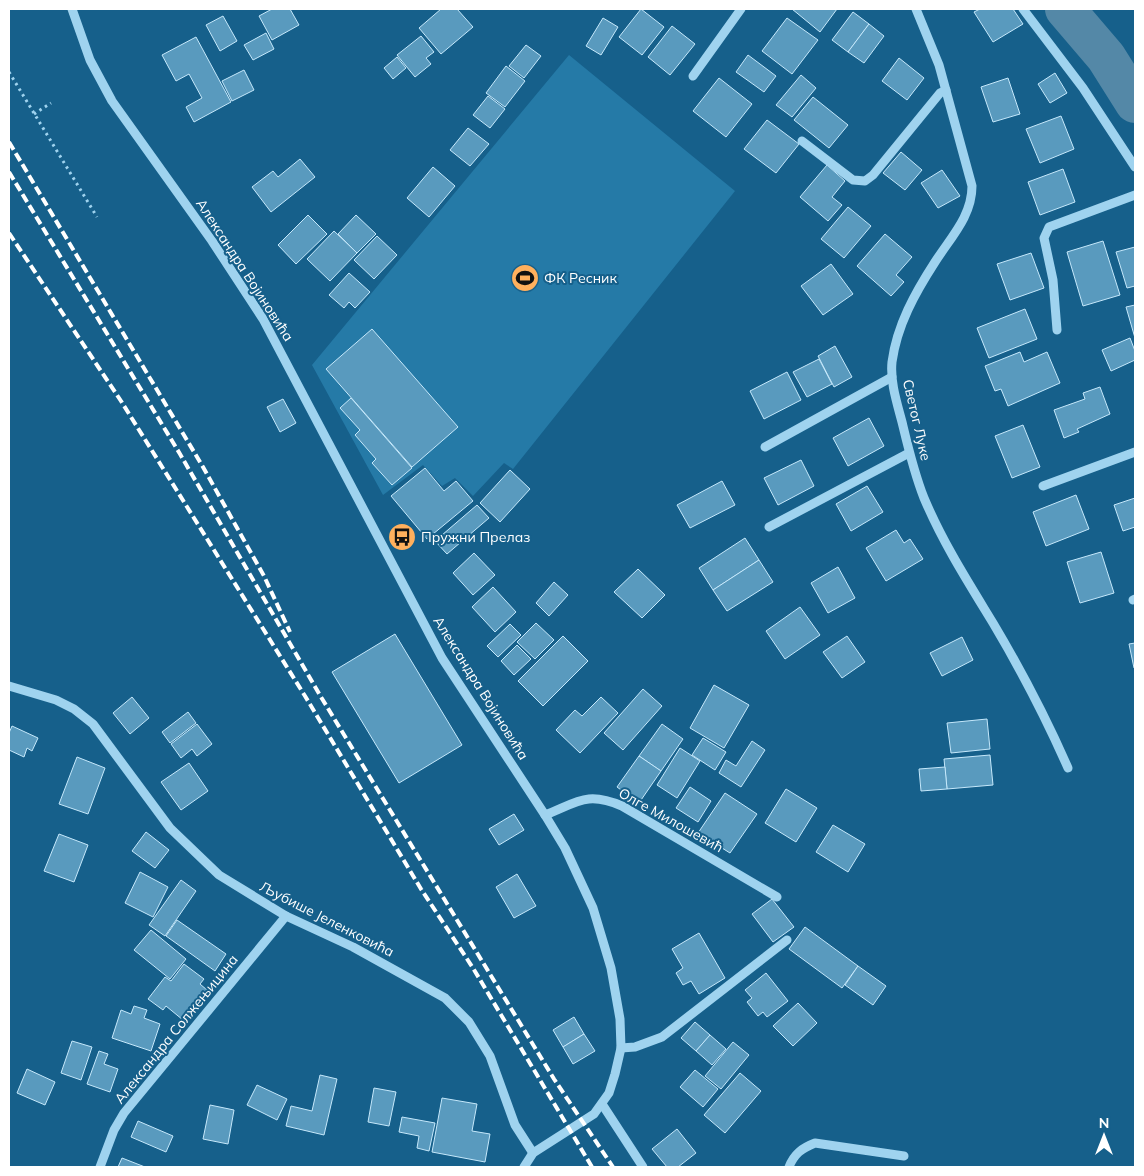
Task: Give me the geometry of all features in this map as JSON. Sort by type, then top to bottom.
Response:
[{"type":"street","name":"Александра Војиновића","points":[[72,9],[90,60],[112,101],[212,241],[263,319],[442,658],[545,815],[586,890],[600,927],[616,997],[621,1032],[621,1048],[609,1093],[602,1104]]},
{"type":"street","points":[[693,76],[741,9]]},
{"type":"street","name":"Светог Луке","points":[[916,9],[939,64],[972,186],[972,198],[968,212],[935,262],[901,325],[893,359],[892,377],[909,453],[925,500],[962,574],[993,623],[1045,714],[1068,768]]},
{"type":"street","points":[[1023,9],[1082,88],[1135,167]]},
{"type":"street","points":[[802,141],[853,180],[864,182],[873,175],[933,100],[946,90]]},
{"type":"street","points":[[1056,330],[1053,280],[1044,238],[1048,227],[1135,195]]},
{"type":"street","points":[[765,447],[892,377]]},
{"type":"street","points":[[1043,486],[1135,452]]},
{"type":"street","points":[[769,527],[909,453]]},
{"type":"street","name":"Љубише Јеленковића","points":[[9,686],[56,700],[74,709],[93,724],[170,828],[204,863],[239,888],[286,916],[354,947],[445,998],[459,1011],[479,1036],[490,1056],[515,1125],[533,1153]]},
{"type":"street","name":"Олге Милошевић","points":[[545,815],[589,798],[603,798],[622,806],[777,897]]},
{"type":"street","name":"Александра Солжењицина","points":[[100,1167],[114,1130],[124,1113],[286,916]]},
{"type":"street","points":[[621,1048],[635,1047],[662,1036],[787,940]]},
{"type":"street","points":[[524,1167],[533,1153],[582,1123],[602,1104],[643,1167]]},
{"type":"street","points":[[788,1167],[796,1154],[804,1147],[815,1143],[904,1156]]},
{"type":"path","points":[[9,72],[97,217]]},
{"type":"path","points":[[34,114],[51,103]]},
{"type":"shaded area","name":"ФК Ресник","points":[[569,55],[735,191],[513,469],[504,463],[473,496],[455,478],[442,486],[423,465],[383,495],[312,365]]},
{"type":"building","points":[[272,9],[290,9],[299,25],[272,40],[259,16]]},
{"type":"building","points":[[441,9],[457,9],[473,27],[441,54],[419,28]]},
{"type":"building","points":[[641,9],[664,27],[642,55],[619,37]]},
{"type":"building","points":[[792,9],[837,9],[820,32]]},
{"type":"building","points":[[980,9],[1013,9],[1023,24],[993,42],[974,12]]},
{"type":"building","points":[[853,12],[869,24],[848,52],[832,40]]},
{"type":"building","points":[[223,16],[237,41],[220,51],[206,25]]},
{"type":"building","points":[[603,18],[618,27],[601,55],[586,46]]},
{"type":"building","points":[[787,18],[818,40],[792,74],[762,51]]},
{"type":"building","points":[[869,24],[884,36],[864,63],[848,52]]},
{"type":"building","points":[[672,26],[695,44],[670,75],[648,57]]},
{"type":"building","points":[[266,33],[274,49],[253,60],[244,45]]},
{"type":"building","points":[[421,36],[434,52],[426,58],[431,64],[415,77],[397,55]]},
{"type":"building","points":[[196,37],[231,102],[194,122],[186,107],[202,98],[189,74],[176,81],[162,55]]},
{"type":"building","points":[[526,45],[541,56],[524,78],[509,66]]},
{"type":"building","points":[[748,55],[776,76],[764,92],[736,72]]},
{"type":"building","points":[[397,57],[406,68],[393,79],[384,68]]},
{"type":"building","points":[[899,58],[924,78],[907,100],[882,81]]},
{"type":"building","points":[[506,66],[525,81],[505,107],[486,93]]},
{"type":"building","points":[[244,70],[254,90],[232,101],[222,81]]},
{"type":"building","points":[[1055,73],[1067,93],[1050,103],[1038,84]]},
{"type":"building","points":[[801,75],[816,88],[792,117],[776,105]]},
{"type":"building","points":[[719,78],[752,104],[726,137],[693,111]]},
{"type":"building","points":[[1008,78],[1020,114],[993,122],[981,87]]},
{"type":"building","points":[[488,96],[505,109],[490,128],[473,115]]},
{"type":"building","points":[[813,97],[848,125],[829,148],[794,120]]},
{"type":"building","points":[[1061,116],[1074,149],[1040,163],[1026,129]]},
{"type":"building","points":[[767,120],[799,144],[776,173],[744,149]]},
{"type":"building","points":[[468,128],[489,144],[470,166],[450,150]]},
{"type":"building","points":[[901,152],[922,170],[905,190],[883,173]]},
{"type":"building","points":[[300,159],[315,177],[271,212],[252,187],[273,171],[278,177]]},
{"type":"building","points":[[827,165],[845,181],[832,197],[842,205],[828,221],[800,197]]},
{"type":"building","points":[[433,167],[455,186],[429,217],[407,198]]},
{"type":"building","points":[[1063,169],[1075,202],[1040,215],[1028,182]]},
{"type":"building","points":[[942,170],[960,196],[938,208],[921,183]]},
{"type":"building","points":[[848,207],[871,226],[844,258],[821,239]]},
{"type":"building","points":[[308,215],[327,234],[296,264],[278,245]]},
{"type":"building","points":[[356,215],[376,234],[357,253],[338,234]]},
{"type":"building","points":[[334,231],[357,253],[330,281],[307,259]]},
{"type":"building","points":[[885,234],[912,257],[896,275],[904,282],[891,296],[857,266]]},
{"type":"building","points":[[377,236],[397,255],[374,279],[354,260]]},
{"type":"building","points":[[1103,241],[1120,295],[1083,306],[1067,252]]},
{"type":"building","points":[[1135,247],[1135,286],[1127,288],[1116,252]]},
{"type":"building","points":[[1031,253],[1044,288],[1010,300],[997,264]]},
{"type":"building","points":[[831,264],[853,294],[823,315],[801,286]]},
{"type":"building","points":[[349,273],[370,292],[355,308],[349,302],[344,308],[329,295]]},
{"type":"building","points":[[1135,305],[1135,338],[1126,307]]},
{"type":"building","points":[[1025,309],[1037,339],[989,358],[977,328]]},
{"type":"building","points":[[372,329],[458,427],[412,467],[326,369]]},
{"type":"building","points":[[1130,338],[1135,351],[1135,360],[1111,371],[1102,350]]},
{"type":"building","points":[[835,346],[852,377],[834,387],[818,356]]},
{"type":"building","points":[[1020,352],[1024,362],[1047,352],[1060,383],[1008,406],[1001,389],[995,391],[985,366]]},
{"type":"building","points":[[819,359],[832,384],[807,397],[793,372]]},
{"type":"building","points":[[787,372],[801,400],[764,419],[750,391]]},
{"type":"building","points":[[1100,387],[1110,414],[1077,429],[1079,432],[1064,438],[1054,410],[1085,399],[1083,393]]},
{"type":"building","points":[[351,398],[412,468],[392,485],[372,463],[376,459],[355,435],[360,430],[340,408]]},
{"type":"building","points":[[283,399],[296,423],[280,432],[267,407]]},
{"type":"building","points":[[869,418],[884,446],[848,466],[833,438]]},
{"type":"building","points":[[1023,425],[1040,467],[1012,478],[995,436]]},
{"type":"building","points":[[801,460],[814,486],[778,505],[764,478]]},
{"type":"building","points":[[425,468],[444,491],[456,481],[473,501],[427,539],[391,496]]},
{"type":"building","points":[[510,470],[530,489],[500,522],[480,503]]},
{"type":"building","points":[[722,481],[735,505],[690,528],[677,505]]},
{"type":"building","points":[[867,486],[883,512],[851,531],[836,504]]},
{"type":"building","points":[[1076,495],[1089,529],[1046,546],[1033,512]]},
{"type":"building","points":[[1135,498],[1135,527],[1123,531],[1114,505]]},
{"type":"building","points":[[477,505],[489,518],[447,554],[435,541]]},
{"type":"building","points":[[896,530],[904,543],[910,539],[923,559],[886,581],[866,548]]},
{"type":"building","points":[[745,538],[759,560],[713,590],[699,568]]},
{"type":"building","points":[[1101,552],[1114,593],[1080,603],[1067,562]]},
{"type":"building","points":[[474,553],[495,575],[473,595],[453,573]]},
{"type":"building","points":[[759,560],[773,582],[727,611],[713,590]]},
{"type":"building","points":[[838,567],[855,598],[828,613],[811,583]]},
{"type":"building","points":[[638,569],[665,595],[642,618],[614,592]]},
{"type":"building","points":[[554,582],[568,595],[549,616],[536,603]]},
{"type":"building","points":[[493,587],[516,612],[495,632],[472,607]]},
{"type":"building","points":[[800,607],[820,635],[785,659],[766,631]]},
{"type":"building","points":[[536,623],[554,640],[535,659],[517,642]]},
{"type":"building","points":[[510,624],[521,635],[498,657],[487,646]]},
{"type":"building","points":[[395,634],[462,745],[399,783],[332,672]]},
{"type":"building","points":[[563,636],[588,661],[543,706],[518,681]]},
{"type":"building","points":[[847,636],[865,662],[842,678],[823,652]]},
{"type":"building","points":[[962,637],[973,660],[942,676],[930,653]]},
{"type":"building","points":[[1135,643],[1135,668],[1134,668],[1129,644]]},
{"type":"building","points":[[517,645],[531,659],[514,675],[501,661]]},
{"type":"building","points":[[714,685],[749,705],[724,748],[690,728]]},
{"type":"building","points":[[643,689],[662,706],[623,750],[604,733]]},
{"type":"building","points":[[132,697],[149,718],[130,734],[113,713]]},
{"type":"building","points":[[601,697],[618,713],[580,753],[556,730],[575,710],[582,716]]},
{"type":"building","points":[[188,712],[196,723],[170,743],[162,732]]},
{"type":"building","points":[[987,719],[990,749],[951,753],[947,723]]},
{"type":"building","points":[[197,724],[212,744],[197,756],[192,749],[181,758],[171,744]]},
{"type":"building","points":[[662,724],[683,739],[661,771],[639,756]]},
{"type":"building","points":[[12,726],[38,738],[32,751],[27,748],[24,757],[9,750],[9,733]]},
{"type":"building","points":[[703,738],[726,752],[715,770],[692,755]]},
{"type":"building","points":[[752,741],[765,750],[741,787],[719,773],[726,760],[736,766]]},
{"type":"building","points":[[680,748],[700,761],[677,798],[657,785]]},
{"type":"building","points":[[990,755],[993,785],[947,789],[944,759]]},
{"type":"building","points":[[639,756],[661,771],[639,803],[617,787]]},
{"type":"building","points":[[77,757],[105,768],[88,814],[59,804]]},
{"type":"building","points":[[189,763],[208,791],[181,810],[161,782]]},
{"type":"building","points":[[945,767],[947,789],[921,791],[919,769]]},
{"type":"building","points":[[690,787],[711,801],[698,822],[676,808]]},
{"type":"building","points":[[786,789],[817,808],[796,842],[765,823]]},
{"type":"building","points":[[725,793],[757,814],[730,853],[698,833]]},
{"type":"building","points":[[514,814],[524,830],[499,845],[489,829]]},
{"type":"building","points":[[833,825],[865,844],[848,872],[816,852]]},
{"type":"building","points":[[146,832],[169,850],[155,868],[132,851]]},
{"type":"building","points":[[59,834],[88,845],[74,882],[44,871]]},
{"type":"building","points":[[140,872],[168,887],[153,917],[125,903]]},
{"type":"building","points":[[517,874],[536,906],[514,918],[496,887]]},
{"type":"building","points":[[181,880],[196,891],[165,936],[149,925]]},
{"type":"building","points":[[772,899],[794,927],[773,942],[752,914]]},
{"type":"building","points":[[177,920],[226,954],[215,971],[166,936]]},
{"type":"building","points":[[805,927],[858,966],[842,988],[789,949]]},
{"type":"building","points":[[151,930],[186,959],[170,979],[134,950]]},
{"type":"building","points":[[699,933],[725,978],[699,994],[691,981],[683,985],[676,973],[683,968],[672,949]]},
{"type":"building","points":[[184,964],[204,979],[200,984],[207,990],[183,1020],[166,1006],[163,1010],[148,999],[165,977],[171,981]]},
{"type":"building","points":[[858,966],[886,986],[873,1005],[845,985]]},
{"type":"building","points":[[766,973],[788,1001],[767,1017],[763,1012],[758,1016],[747,1002],[752,998],[745,990]]},
{"type":"building","points":[[798,1003],[817,1023],[793,1046],[773,1026]]},
{"type":"building","points":[[134,1006],[147,1010],[144,1018],[160,1024],[151,1051],[112,1038],[121,1010],[131,1014]]},
{"type":"building","points":[[574,1017],[584,1034],[563,1047],[553,1030]]},
{"type":"building","points":[[695,1022],[710,1035],[696,1051],[681,1038]]},
{"type":"building","points":[[584,1034],[595,1051],[573,1064],[563,1047]]},
{"type":"building","points":[[710,1035],[726,1049],[712,1065],[696,1051]]},
{"type":"building","points":[[72,1041],[92,1047],[81,1080],[61,1073]]},
{"type":"building","points":[[733,1042],[749,1055],[721,1089],[705,1076]]},
{"type":"building","points":[[99,1051],[108,1054],[104,1064],[118,1069],[110,1092],[87,1084]]},
{"type":"building","points":[[27,1069],[55,1082],[45,1105],[17,1093]]},
{"type":"building","points":[[695,1070],[718,1089],[703,1107],[680,1087]]},
{"type":"building","points":[[740,1073],[761,1091],[725,1133],[704,1115]]},
{"type":"building","points":[[320,1075],[337,1079],[324,1135],[286,1126],[291,1106],[312,1111]]},
{"type":"building","points":[[257,1085],[287,1099],[277,1120],[247,1105]]},
{"type":"building","points":[[374,1088],[396,1092],[389,1126],[368,1122]]},
{"type":"building","points":[[442,1098],[477,1104],[472,1131],[490,1134],[485,1162],[432,1152]]},
{"type":"building","points":[[210,1105],[234,1110],[228,1144],[203,1139]]},
{"type":"building","points":[[402,1117],[435,1123],[429,1151],[417,1148],[419,1136],[399,1132]]},
{"type":"building","points":[[138,1121],[173,1136],[166,1152],[131,1137]]},
{"type":"building","points":[[677,1129],[696,1153],[678,1167],[667,1167],[652,1149]]},
{"type":"building","points":[[122,1158],[145,1167],[118,1167]]},
{"type":"waterway","points":[[1065,9],[1106,57],[1135,103]]},
{"type":"railway","points":[[9,142],[203,467],[264,576],[290,632]]},
{"type":"railway","points":[[9,172],[180,454],[321,697],[554,1079],[613,1167]]},
{"type":"railway","points":[[9,233],[121,401],[305,696],[421,889],[473,968],[592,1167]]},
{"type":"place","name":"ФК Ресник","points":[[525,278]]},
{"type":"place","name":"Пружни Прелаз","points":[[402,537]]}]
